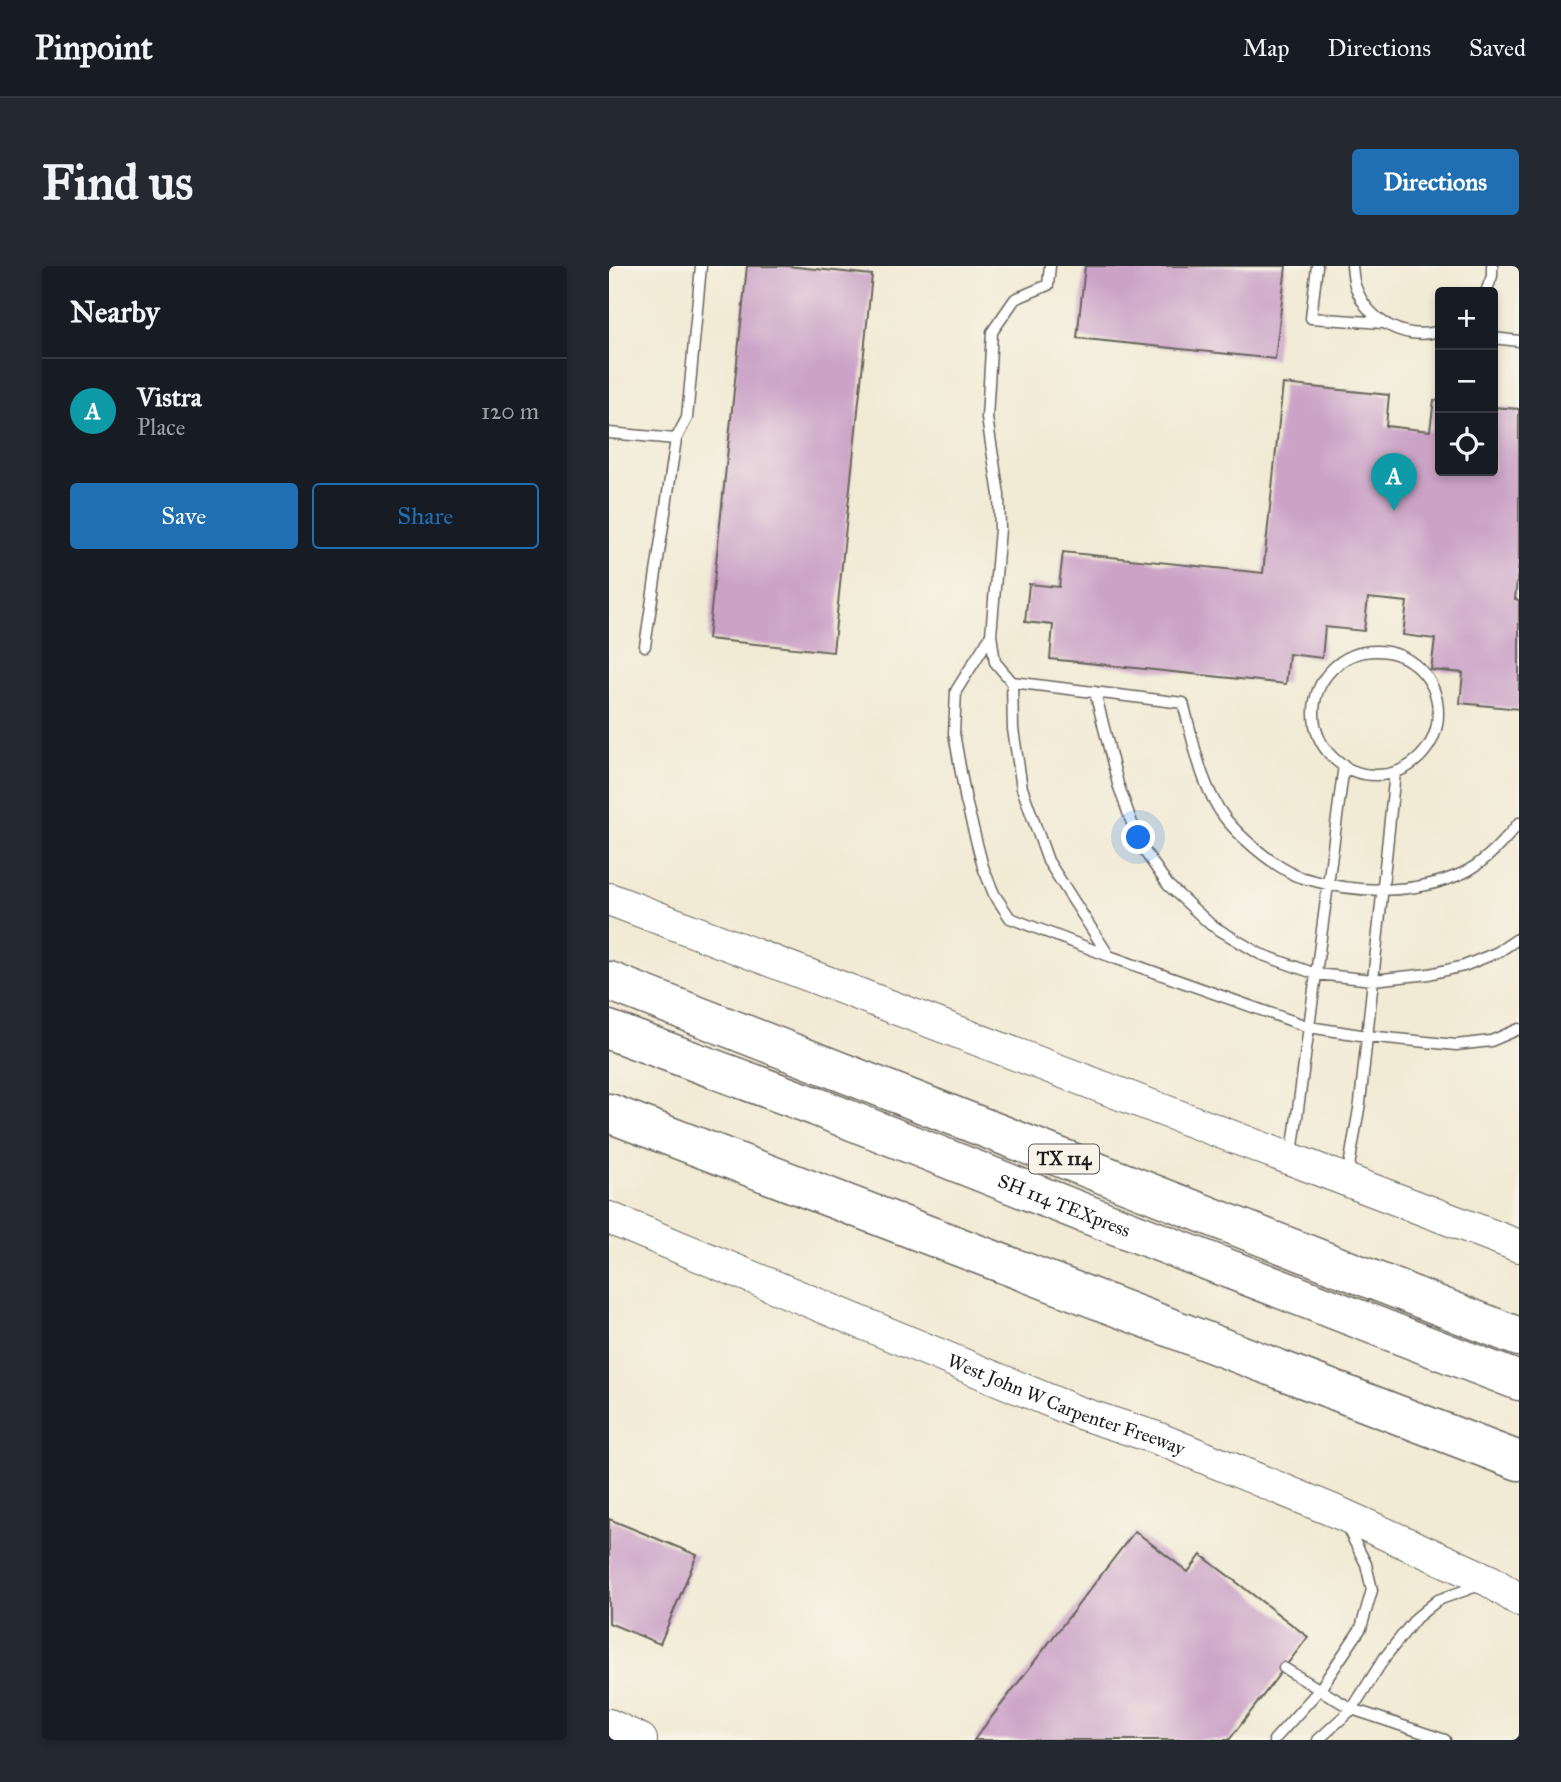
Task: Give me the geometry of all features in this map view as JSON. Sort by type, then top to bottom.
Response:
[{"type":"highway","name":"TX 114","points":[[609,981],[1519,1337]]},
{"type":"highway","points":[[609,1013],[817,1107]]},
{"type":"highway","name":"SH 114 TEXpress","points":[[609,1030],[817,1107],[1519,1381]]},
{"type":"highway","points":[[609,1113],[1519,1461]]},
{"type":"main road","points":[[609,899],[1519,1246]]},
{"type":"main road","name":"West John W Carpenter Freeway","points":[[609,1218],[987,1376],[1077,1412],[1157,1438],[1339,1513],[1490,1581],[1519,1600]]},
{"type":"main road","points":[[609,1725],[641,1740]]},
{"type":"lane","points":[[645,646],[676,439],[687,418],[701,266]]},
{"type":"lane","points":[[1050,266],[1048,285],[1015,299],[992,332],[987,418],[999,495],[1000,528],[991,635],[995,662],[1012,682],[1013,729],[1021,788],[1048,861],[1109,956]]},
{"type":"lane","points":[[1317,266],[1311,318],[1383,323],[1404,332],[1428,335],[1435,333]]},
{"type":"lane","points":[[1352,266],[1355,286],[1366,307],[1383,323]]},
{"type":"lane","points":[[1488,287],[1492,266]]},
{"type":"lane","points":[[1498,339],[1519,341]]},
{"type":"lane","points":[[609,433],[676,439]]},
{"type":"lane","points":[[991,635],[956,691],[954,733],[966,801],[983,867],[994,894],[1010,918],[1309,1027],[1456,1045],[1492,1041],[1519,1029]]},
{"type":"lane","points":[[1366,652],[1387,652],[1406,658],[1423,671],[1434,689],[1439,709],[1436,729],[1428,748],[1413,763],[1395,772],[1374,775],[1354,771],[1344,765],[1336,761],[1323,746],[1315,727],[1314,707],[1319,688],[1331,671],[1347,659],[1366,652]]},
{"type":"lane","points":[[1012,682],[1183,703],[1207,789],[1226,819],[1256,849],[1292,874],[1328,885],[1383,890],[1430,884],[1465,872],[1502,844],[1519,823]]},
{"type":"lane","points":[[1095,692],[1118,784],[1139,843],[1168,885],[1211,925],[1260,954],[1316,974],[1373,980],[1429,974],[1464,966],[1498,952],[1519,938]]},
{"type":"lane","points":[[1291,1160],[1344,765]]},
{"type":"lane","points":[[1347,1181],[1360,1103],[1395,772]]},
{"type":"lane","points":[[1274,1740],[1319,1689],[1361,1628],[1372,1590],[1366,1564],[1339,1513]]},
{"type":"lane","points":[[1318,1740],[1352,1709],[1385,1657],[1416,1618],[1438,1600],[1490,1581]]},
{"type":"lane","points":[[1284,1668],[1352,1709],[1445,1740]]},
{"type":"building","points":[[747,266],[787,266],[872,275],[833,652],[708,639]]},
{"type":"building","points":[[1085,266],[1286,266],[1275,359],[1077,338]]},
{"type":"building","points":[[1283,384],[1389,395],[1386,426],[1430,431],[1435,400],[1435,476],[1498,476],[1498,407],[1519,409],[1519,562],[1515,599],[1519,600],[1519,709],[1460,703],[1463,673],[1431,670],[1435,639],[1403,635],[1407,602],[1368,598],[1364,631],[1325,627],[1322,658],[1289,654],[1286,684],[1050,659],[1053,625],[1025,622],[1029,584],[1059,587],[1063,552],[1263,573]]},
{"type":"building","points":[[609,1519],[697,1555],[660,1644],[609,1623]]},
{"type":"building","points":[[1135,1531],[1188,1572],[1201,1555],[1308,1637],[1229,1740],[974,1740]]},
{"type":"place","name":"Vistra","points":[[1394,511]]}]
